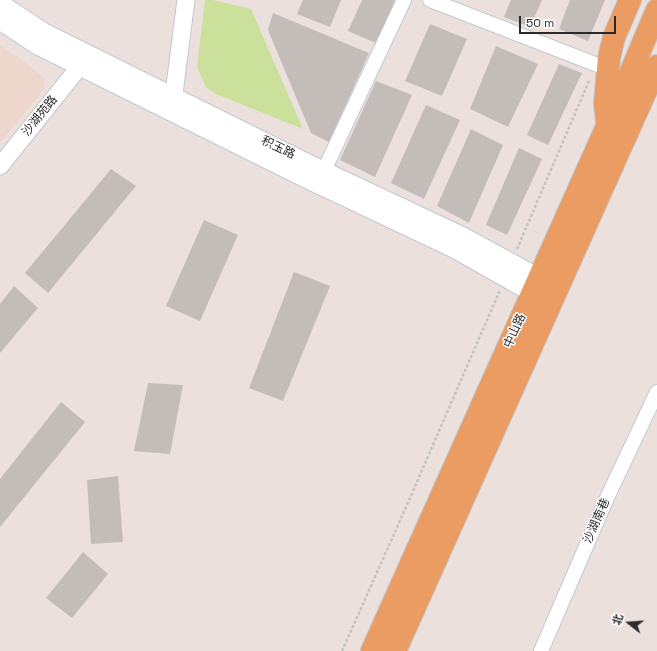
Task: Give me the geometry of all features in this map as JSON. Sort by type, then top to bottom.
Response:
[{"type":"main road","points":[[608,124],[602,67],[630,0]]},
{"type":"main road","name":"积玉路","points":[[0,4],[44,33],[173,104],[321,177],[456,249],[508,270],[535,286],[555,294]]},
{"type":"main road","name":"中山路","points":[[372,651],[608,124],[657,10]]},
{"type":"main road","name":"积玉路","points":[[0,20],[38,45],[80,66],[173,104]]},
{"type":"main road","name":"中山路","points":[[395,651],[657,66]]},
{"type":"street","points":[[173,104],[186,0]]},
{"type":"street","points":[[321,177],[404,0]]},
{"type":"street","points":[[430,0],[602,67]]},
{"type":"street","name":"沙湖苑路","points":[[0,166],[80,66]]},
{"type":"street","name":"沙湖南巷","points":[[540,651],[606,500],[657,392]]},
{"type":"path","points":[[342,651],[407,505],[592,73],[602,67]]},
{"type":"shaded area","points":[[0,45],[30,66],[44,78],[45,88],[0,143]]},
{"type":"green space","points":[[205,0],[213,0],[251,9],[303,129],[216,94],[206,87],[197,67]]},
{"type":"building","points":[[303,0],[341,0],[330,27],[297,14]]},
{"type":"building","points":[[362,0],[395,0],[376,43],[348,31]]},
{"type":"building","points":[[511,0],[542,0],[530,27],[504,17]]},
{"type":"building","points":[[570,0],[605,0],[588,41],[559,29]]},
{"type":"building","points":[[273,13],[369,53],[329,142],[311,133],[268,30]]},
{"type":"building","points":[[430,24],[467,39],[442,96],[405,81]]},
{"type":"building","points":[[496,46],[538,64],[508,127],[470,109]]},
{"type":"building","points":[[559,64],[582,73],[548,145],[527,135]]},
{"type":"building","points":[[376,81],[412,95],[375,177],[340,160]]},
{"type":"building","points":[[426,105],[460,120],[424,199],[391,183]]},
{"type":"building","points":[[471,129],[503,145],[469,223],[437,206]]},
{"type":"building","points":[[519,148],[542,159],[507,235],[486,225]]},
{"type":"building","points":[[111,169],[136,186],[48,293],[25,273]]},
{"type":"building","points":[[204,220],[238,235],[200,321],[166,306]]},
{"type":"building","points":[[294,272],[330,286],[283,401],[249,388]]},
{"type":"building","points":[[14,286],[38,308],[0,353],[0,304]]},
{"type":"building","points":[[148,383],[183,385],[170,454],[134,451]]},
{"type":"building","points":[[61,402],[85,422],[0,527],[0,479]]},
{"type":"building","points":[[118,476],[123,542],[91,544],[87,480]]},
{"type":"building","points":[[83,552],[108,574],[72,618],[46,598]]}]
